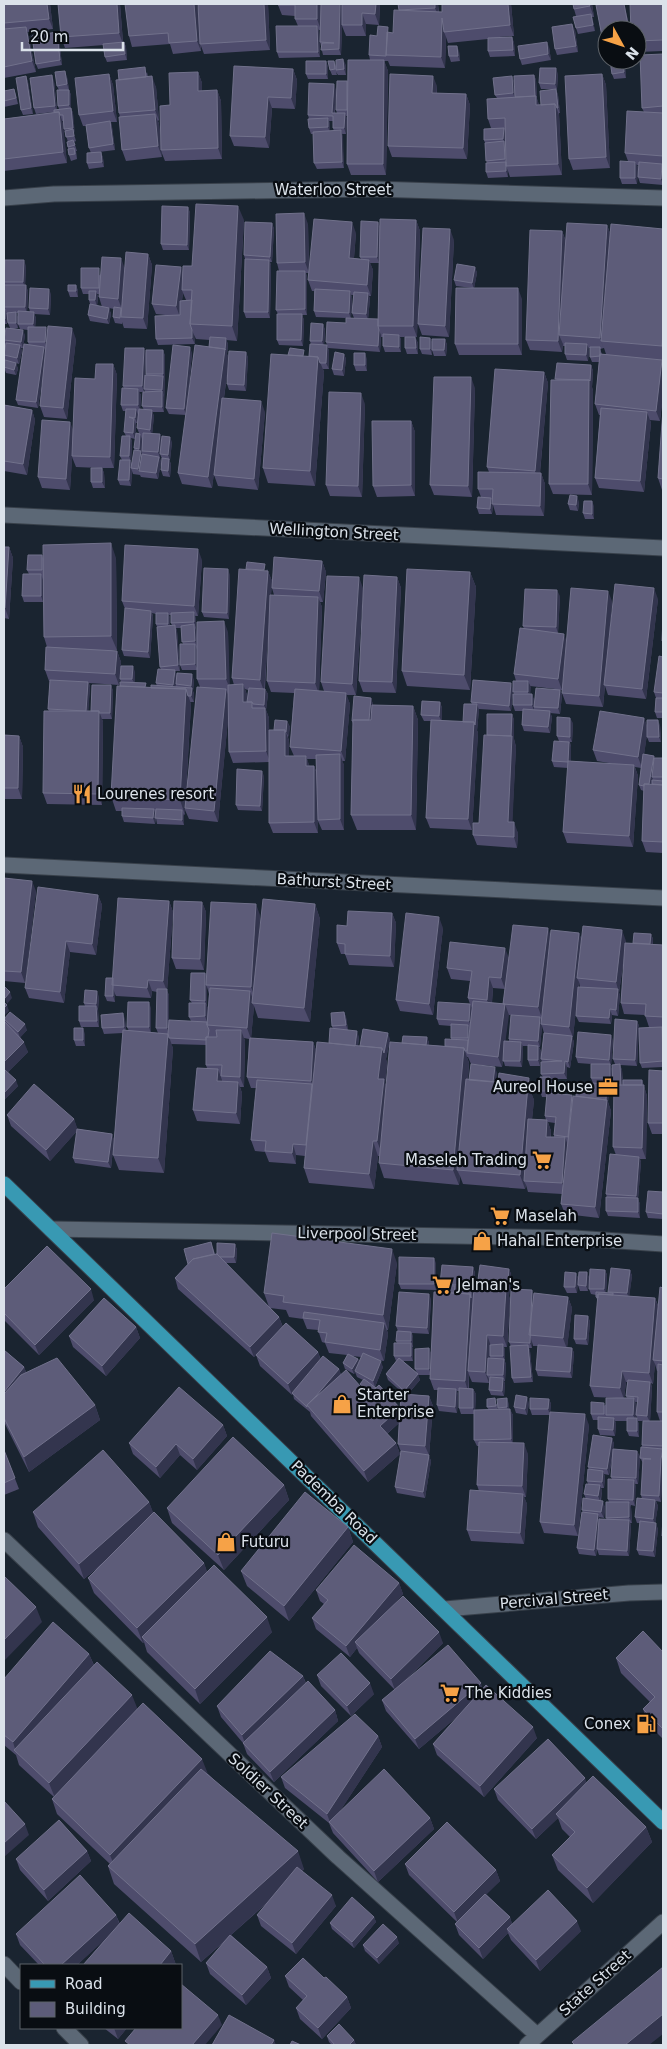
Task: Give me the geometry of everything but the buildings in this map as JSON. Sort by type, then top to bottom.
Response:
[{"type":"main road","name":"Pademba Road","points":[[4,1184],[663,1822]]},
{"type":"street","name":"Waterloo Street","points":[[4,198],[54,194],[374,189],[663,198]]},
{"type":"street","name":"Wellington Street","points":[[4,515],[663,548]]},
{"type":"street","name":"Bathurst Street","points":[[4,865],[663,898]]},
{"type":"street","name":"Liverpool Street","points":[[51,1230],[564,1237],[663,1244]]},
{"type":"street","name":"Soldier Street","points":[[4,1540],[532,2040]]},
{"type":"street","name":"Percival Street","points":[[445,1609],[629,1593],[663,1592]]},
{"type":"street","name":"State Street","points":[[532,2040],[663,1922]]},
{"type":"street","points":[[4,1964],[20,1981]]},
{"type":"street","points":[[65,2029],[81,2045]]},
{"type":"place","name":"Lourenes resort","points":[[82,794]]},
{"type":"place","name":"Aureol House","points":[[608,1087]]},
{"type":"place","name":"Maseleh Trading","points":[[542,1160]]},
{"type":"place","name":"Maselah","points":[[500,1216]]},
{"type":"place","name":"Hahal Enterprise","points":[[482,1241]]},
{"type":"place","name":"Jelman's","points":[[442,1285]]},
{"type":"place","name":"Starter Enterprise","points":[[342,1404]]},
{"type":"place","name":"Futuru","points":[[226,1542]]},
{"type":"place","name":"The Kiddies","points":[[450,1693]]},
{"type":"place","name":"Conex","points":[[646,1724]]}]
